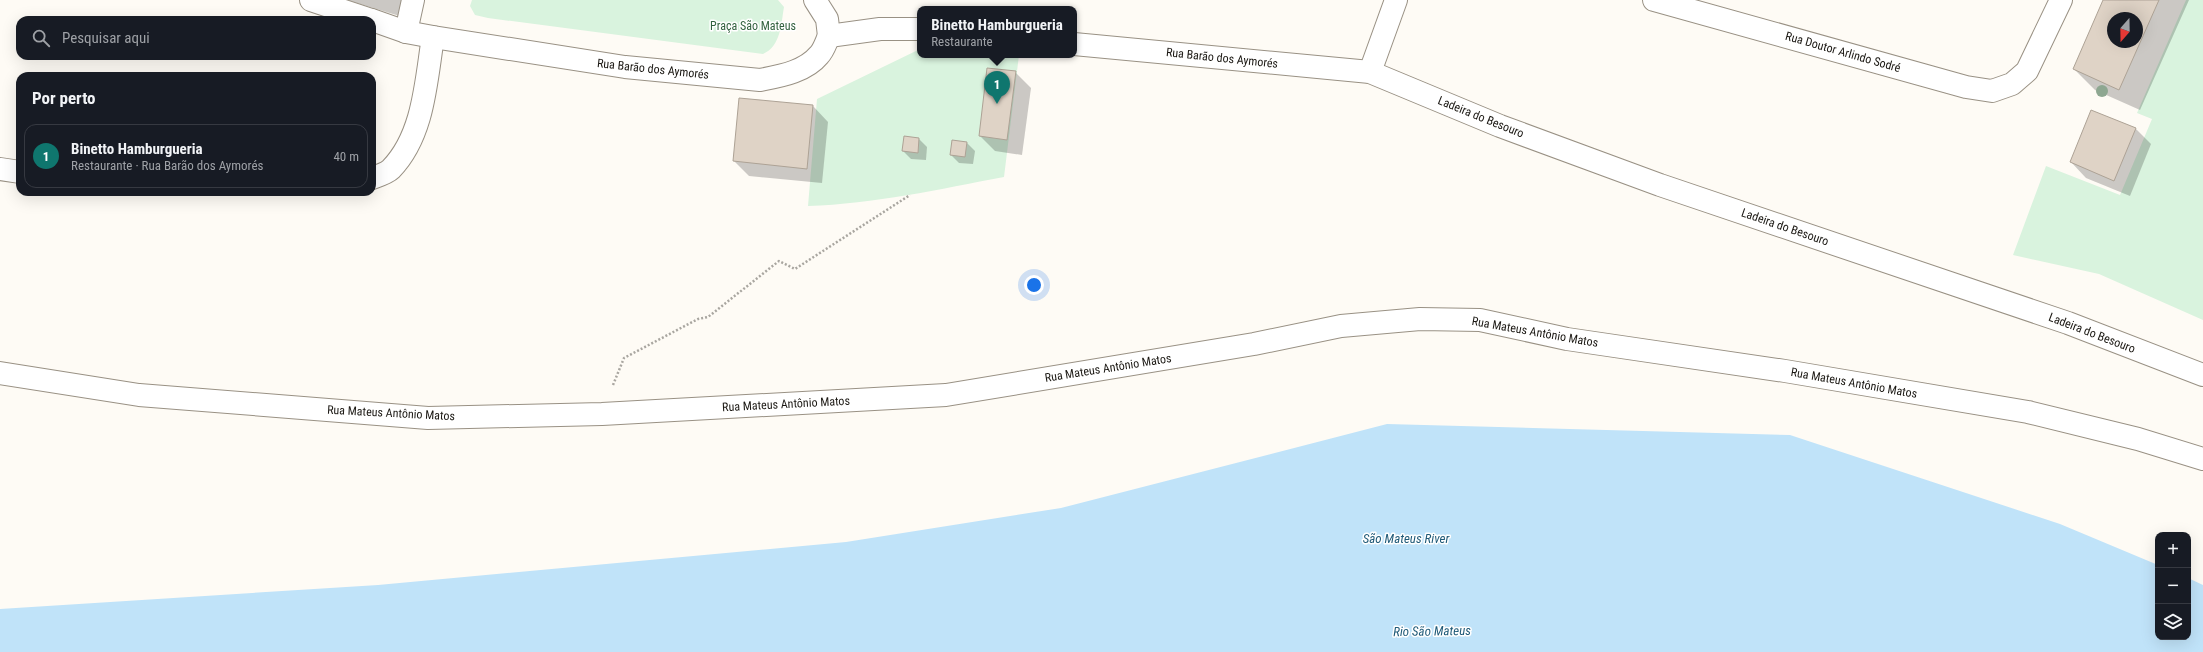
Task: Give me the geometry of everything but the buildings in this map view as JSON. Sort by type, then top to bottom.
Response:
[{"type":"street","name":"Rua Barão dos Aymorés","points":[[311,0],[359,16]]},
{"type":"street","points":[[406,32],[413,0]]},
{"type":"street","points":[[815,0],[827,19],[829,36],[880,29],[917,29]]},
{"type":"street","points":[[1370,72],[1396,0]]},
{"type":"street","name":"Rua Doutor Arlindo Sodré","points":[[1654,0],[1966,87],[1992,91],[2012,84],[2028,70],[2061,0]]},
{"type":"street","name":"Rua Barão dos Aymorés","points":[[376,22],[406,32],[433,38],[626,67],[760,80],[781,76],[809,65],[820,55],[829,36]]},
{"type":"street","points":[[376,176],[390,170],[408,147],[422,107],[433,38]]},
{"type":"street","name":"Rua Barão dos Aymorés","points":[[1077,44],[1370,72]]},
{"type":"street","name":"Ladeira do Besouro","points":[[1370,72],[1500,126],[1653,182],[2068,323],[2203,375]]},
{"type":"street","points":[[0,169],[16,171]]},
{"type":"street","name":"Rua Mateus Antônio Matos","points":[[0,373],[139,395],[428,418],[602,414],[946,395],[1254,344],[1341,326],[1420,319],[1480,320],[1567,339],[1785,371],[2028,412],[2138,439],[2203,459]]},
{"type":"path","points":[[602,414],[624,358],[698,319],[708,317],[779,261],[795,269],[910,195]]},
{"type":"green space","name":"Praça São Mateus","points":[[472,0],[778,0],[784,7],[781,27],[777,40],[769,50],[763,54],[488,18],[475,15],[470,6]]},
{"type":"green space","points":[[2186,0],[2203,0],[2203,320],[2099,274],[2013,255],[2046,166],[2120,195],[2152,119],[2137,113]]},
{"type":"green space","points":[[917,50],[917,58],[1019,58],[1004,177],[882,199],[833,205],[808,206],[817,99]]},
{"type":"water","name":"São Mateus River","points":[[1387,424],[1790,435],[2060,524],[2155,564],[2155,640],[2191,640],[2191,579],[2203,585],[2203,652],[0,652],[0,609],[378,585],[846,542],[1061,508]]},
{"type":"place","name":"Binetto Hamburgueria","points":[[997,104]]},
{"type":"water label","name":"Rio São Mateus","points":[[1432,631]]}]
